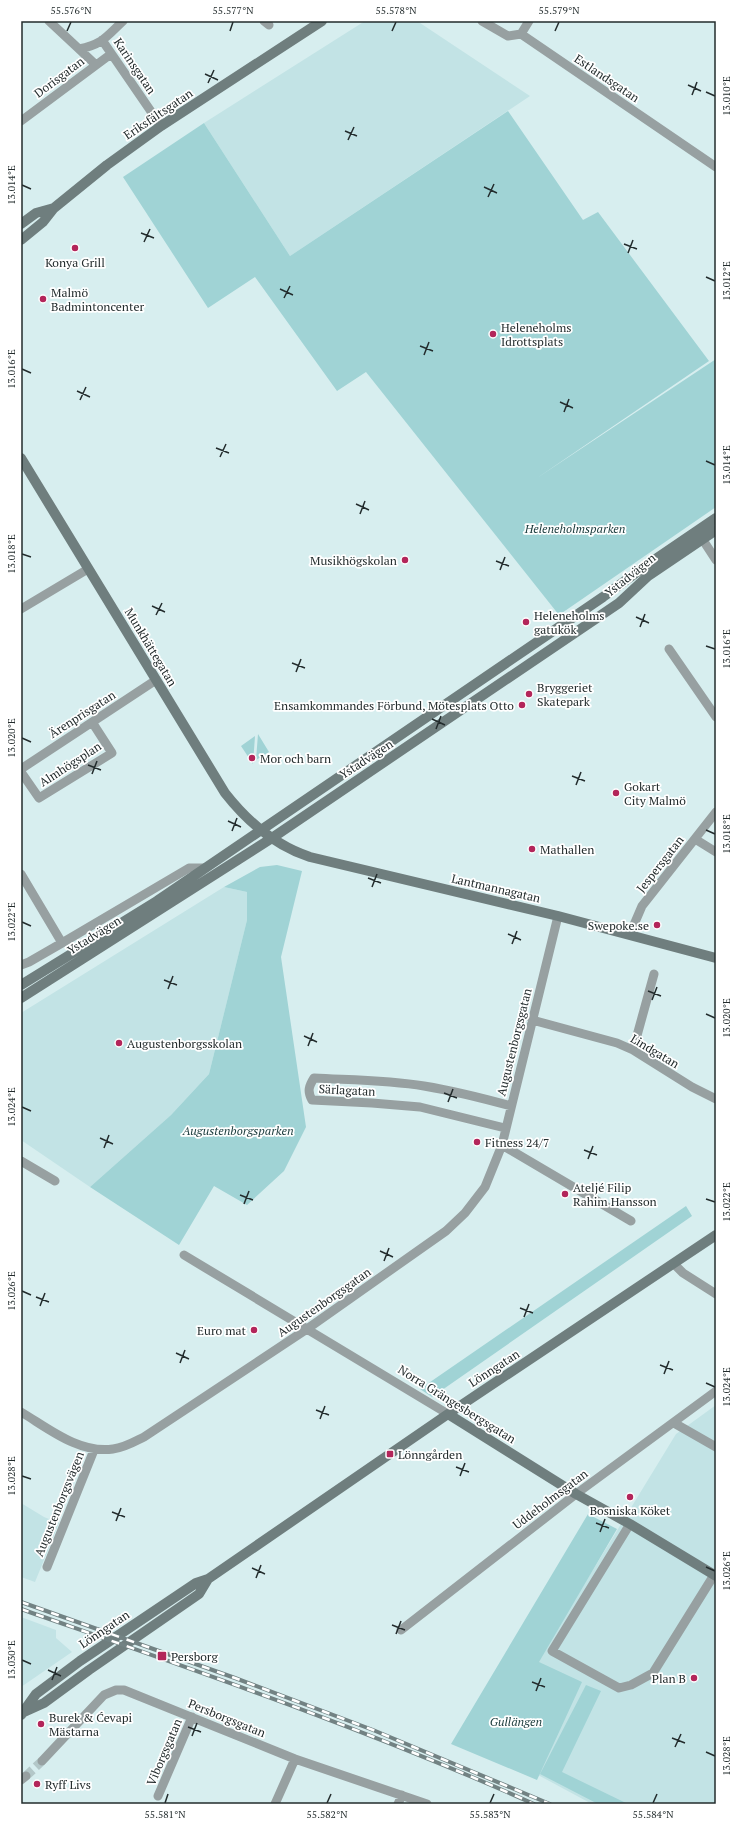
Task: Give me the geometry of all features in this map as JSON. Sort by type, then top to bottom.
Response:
[{"type":"main road","name":"Eriksfältsgatan","points":[[21,240],[43,222],[54,208],[106,165],[161,126],[322,21]]},
{"type":"main road","name":"Eriksfältsgatan","points":[[21,224],[36,213],[54,208]]},
{"type":"main road","name":"Munkhättegatan","points":[[21,458],[225,793],[237,808],[272,838]]},
{"type":"main road","name":"Ystadvägen","points":[[21,998],[272,838],[619,603],[648,576],[699,535],[716,518]]},
{"type":"main road","name":"Ystadvägen","points":[[21,985],[157,901],[603,598],[644,567],[699,535],[716,530]]},
{"type":"main road","name":"Lantmannagatan","points":[[272,838],[292,851],[310,857],[558,916],[716,958]]},
{"type":"main road","name":"Lönngatan","points":[[22,1713],[44,1703],[199,1594],[208,1579],[448,1414],[716,1235]]},
{"type":"main road","name":"Norra Grängesbergsgatan","points":[[448,1414],[576,1494],[630,1524],[715,1576]]},
{"type":"street","points":[[49,21],[96,65]]},
{"type":"street","points":[[102,40],[123,21]]},
{"type":"street","points":[[482,21],[508,36],[521,34],[529,21]]},
{"type":"street","name":"Estlandsgatan","points":[[521,34],[716,167]]},
{"type":"street","name":"Karinsgatan","points":[[79,48],[94,46],[102,40],[161,126]]},
{"type":"street","name":"Dorisgatan","points":[[21,121],[112,54]]},
{"type":"street","points":[[699,535],[716,560]]},
{"type":"street","points":[[21,609],[88,569]]},
{"type":"street","points":[[669,649],[716,717]]},
{"type":"street","name":"Ärenprisgatan","points":[[21,769],[156,680]]},
{"type":"street","name":"Almhögsplan","points":[[21,772],[39,798],[112,753],[92,722]]},
{"type":"street","name":"Jespersgatan","points":[[630,934],[642,906],[716,812]]},
{"type":"street","points":[[695,839],[716,852]]},
{"type":"street","name":"Ystadvägen","points":[[21,964],[29,962],[189,868],[204,868]]},
{"type":"street","points":[[21,874],[62,943]]},
{"type":"street","name":"Augustenborgsgatan","points":[[21,1412],[74,1443],[94,1450],[114,1449],[144,1437],[307,1329],[446,1231],[465,1213],[485,1187],[502,1145],[558,916]]},
{"type":"street","points":[[634,1050],[654,974]]},
{"type":"street","name":"Lindgatan","points":[[532,1020],[617,1043],[634,1050],[692,1087],[716,1099]]},
{"type":"street","name":"Särlagatan","points":[[505,1128],[420,1107],[312,1100],[308,1094],[309,1086],[314,1078],[387,1081],[424,1086],[469,1095],[511,1106]]},
{"type":"street","points":[[502,1145],[631,1221]]},
{"type":"street","points":[[21,1160],[55,1181]]},
{"type":"street","name":"Norra Grängesbergsgatan","points":[[184,1255],[448,1414]]},
{"type":"street","points":[[674,1264],[683,1273],[716,1294]]},
{"type":"street","name":"Uddeholmsgatan","points":[[401,1630],[576,1494],[716,1391]]},
{"type":"street","points":[[674,1423],[716,1447]]},
{"type":"street","name":"Augustenborgsvägen","points":[[47,1567],[94,1450]]},
{"type":"street","points":[[630,1524],[552,1651],[619,1688],[631,1685],[653,1673],[715,1576]]},
{"type":"street","name":"Persborgsgatan","points":[[42,1762],[104,1695],[116,1690],[132,1692],[295,1759],[426,1804]]},
{"type":"street","name":"Viborgsgatan","points":[[158,1796],[192,1717]]},
{"type":"street","points":[[275,1804],[295,1759]]},
{"type":"street","points":[[398,1804],[402,1795]]},
{"type":"shaded area","points":[[365,21],[417,21],[530,96],[290,256],[204,123]]},
{"type":"shaded area","name":"Augustenborgsskolan","points":[[224,887],[247,892],[247,920],[209,1074],[171,1115],[90,1187],[21,1140],[21,1013]]},
{"type":"shaded area","points":[[716,1405],[716,1804],[592,1804],[538,1775],[538,1660],[676,1434]]},
{"type":"shaded area","points":[[21,1503],[44,1517],[59,1523],[35,1582],[21,1577]]},
{"type":"shaded area","points":[[21,1617],[56,1630],[56,1638],[72,1652],[21,1687]]},
{"type":"green space","name":"Heleneholms Idrottsplats","points":[[508,111],[583,220],[598,212],[709,361],[537,478],[716,359],[716,507],[559,615],[366,372],[337,391],[255,277],[208,308],[123,177],[204,123],[290,256]]},
{"type":"green space","points":[[258,734],[269,752],[256,760]]},
{"type":"green space","points":[[255,736],[253,764],[241,746]]},
{"type":"green space","name":"Augustenborgsparken","points":[[277,865],[302,871],[281,957],[306,1127],[284,1171],[247,1205],[214,1186],[179,1245],[90,1187],[171,1115],[209,1074],[247,920],[247,892],[224,887],[260,867]]},
{"type":"green space","points":[[686,1206],[692,1216],[432,1397],[420,1389]]},
{"type":"green space","name":"Gullängen","points":[[588,1514],[617,1529],[539,1662],[582,1682],[537,1780],[451,1744]]},
{"type":"green space","points":[[586,1685],[601,1691],[562,1772],[628,1804],[598,1804],[540,1774]]},
{"type":"tunnel","points":[[26,1776],[42,1761]]},
{"type":"railway","points":[[21,1602],[235,1678],[373,1730],[550,1804]]},
{"type":"railway","points":[[21,1609],[344,1725],[408,1750],[534,1804]]},
{"type":"place","name":"Konya Grill","points":[[75,248]]},
{"type":"place","name":"Malmö Badmintoncenter","points":[[43,299]]},
{"type":"place","name":"Heleneholms Idrottsplats","points":[[493,334]]},
{"type":"place","name":"Musikhögskolan","points":[[405,560]]},
{"type":"place","name":"Heleneholms gatukök","points":[[526,622]]},
{"type":"place","name":"Bryggeriet Skatepark","points":[[529,694]]},
{"type":"place","name":"Ensamkommandes Förbund, Mötesplats Otto","points":[[522,705]]},
{"type":"place","name":"Mor och barn","points":[[252,758]]},
{"type":"place","name":"Gokart City Malmö","points":[[616,793]]},
{"type":"place","name":"Mathallen","points":[[532,849]]},
{"type":"place","name":"Swepoke.se","points":[[657,925]]},
{"type":"place","name":"Augustenborgsskolan","points":[[119,1043]]},
{"type":"place","name":"Fitness 24/7","points":[[477,1142]]},
{"type":"place","name":"Ateljé Filip Rahim Hansson","points":[[565,1194]]},
{"type":"place","name":"Euro mat","points":[[254,1330]]},
{"type":"place","name":"Lönngården","points":[[390,1454]]},
{"type":"place","name":"Bosniska Köket","points":[[630,1497]]},
{"type":"place","name":"Persborg","points":[[162,1656]]},
{"type":"place","name":"Plan B","points":[[694,1678]]},
{"type":"place","name":"Burek & Ćevapi Mästarna","points":[[41,1724]]},
{"type":"place","name":"Ryff Livs","points":[[37,1784]]},
{"type":"park label","name":"Heleneholmsparken","points":[[575,528]]}]
